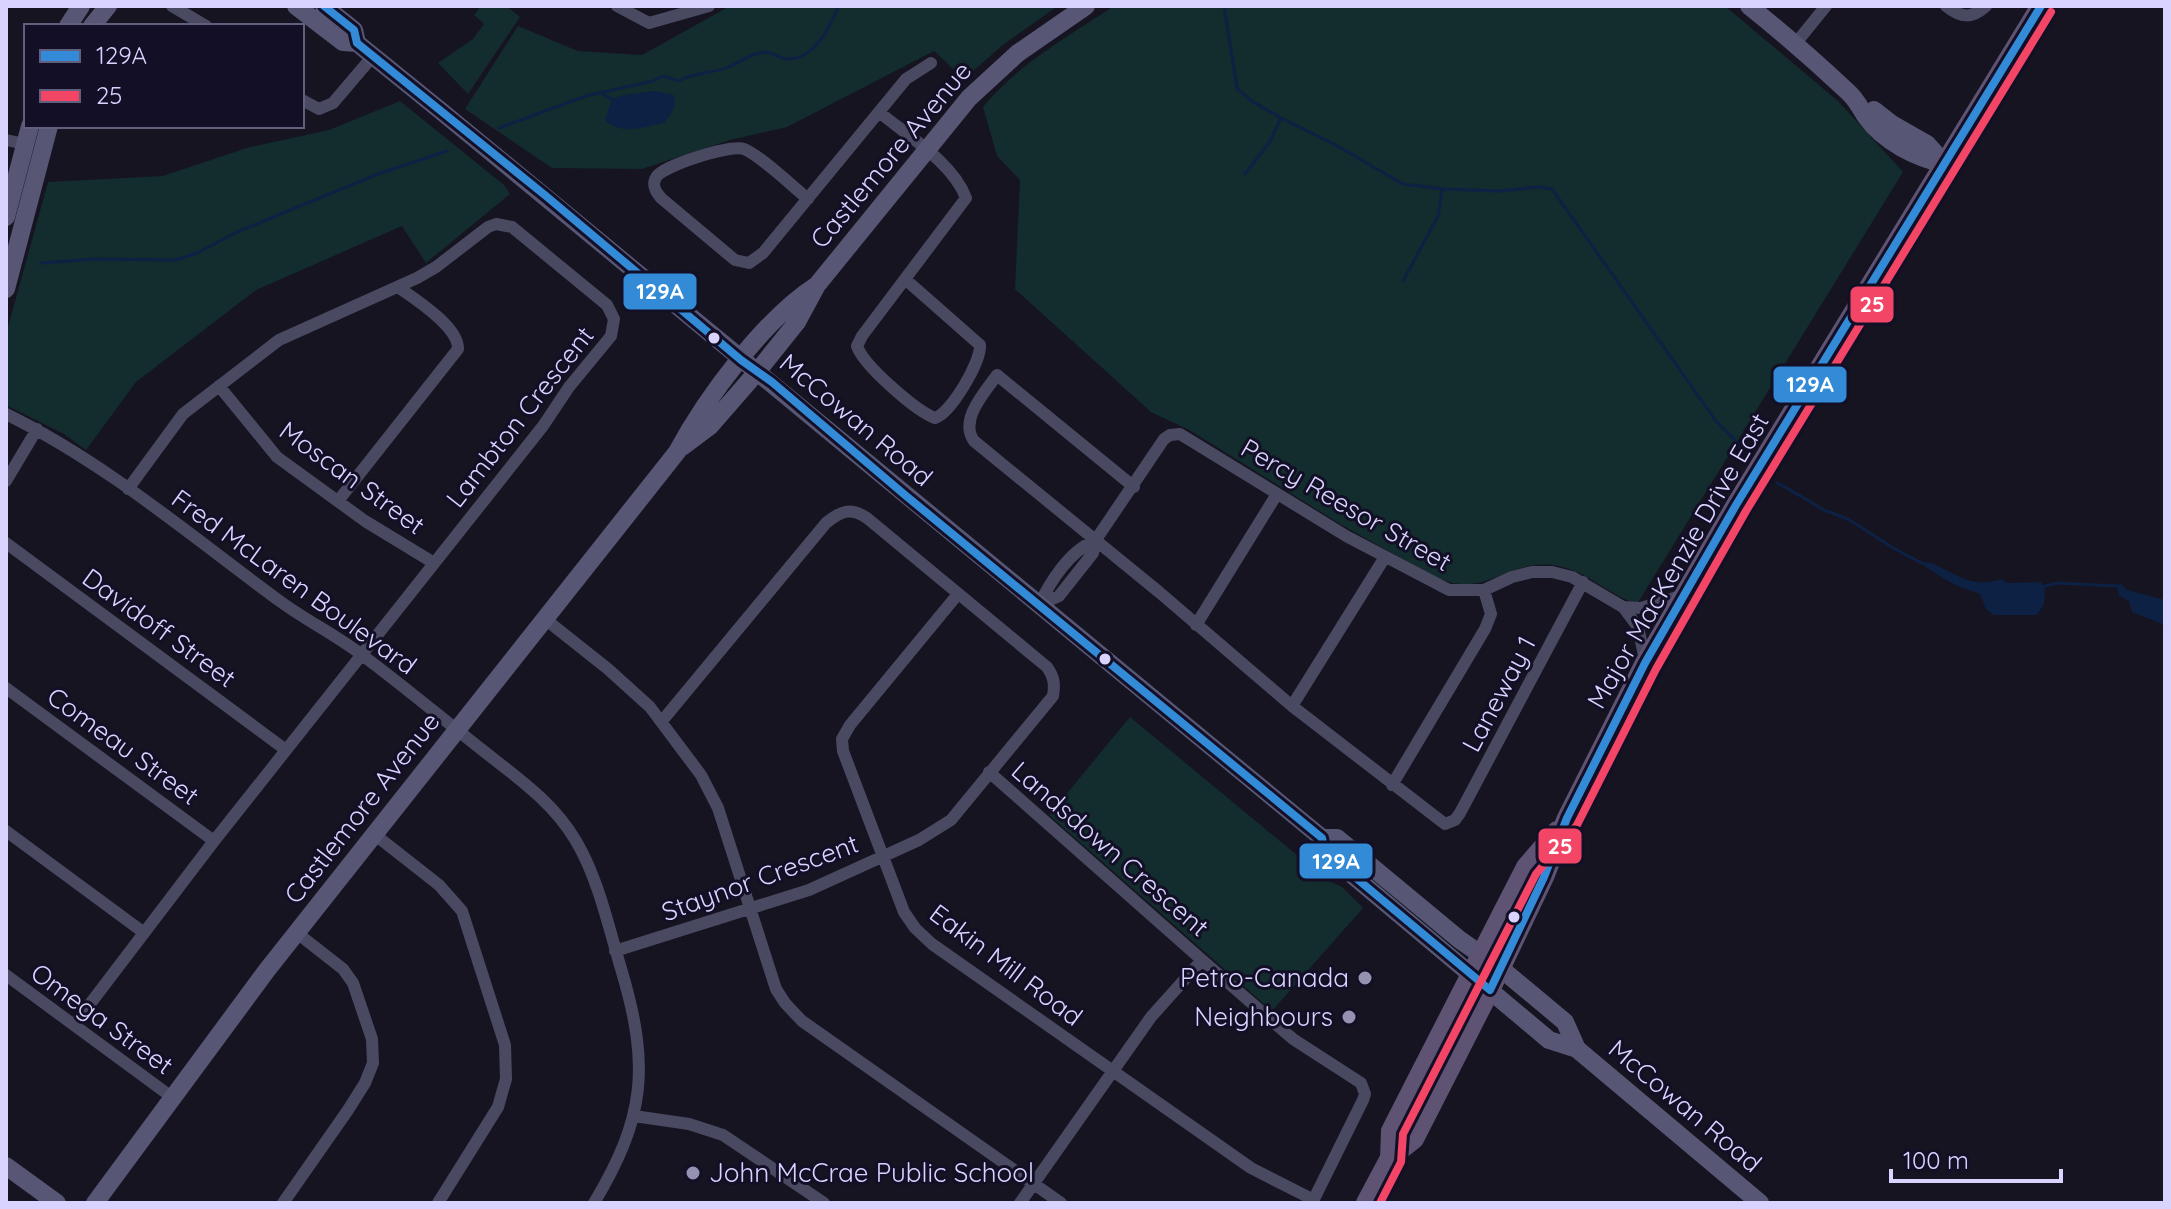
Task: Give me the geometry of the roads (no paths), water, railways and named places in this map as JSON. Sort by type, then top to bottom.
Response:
[{"type":"main road","name":"Major MacKenzie Drive East","points":[[1366,1203],[1390,1158],[1414,1139],[1490,990],[1544,877],[1567,818],[1645,663],[1874,277],[2041,6]]},
{"type":"main road","name":"Major MacKenzie Drive East","points":[[1390,1158],[1391,1131],[1526,867],[1567,818]]},
{"type":"street","points":[[69,24],[81,6]]},
{"type":"street","points":[[94,24],[108,6]]},
{"type":"street","points":[[172,6],[203,24]]},
{"type":"street","name":"McCowan Road","points":[[296,6],[343,42],[357,43],[558,206],[1322,838],[1325,852],[1549,1040],[1577,1049],[1760,1203]]},
{"type":"street","name":"McCowan Road","points":[[324,6],[354,30],[357,43]]},
{"type":"street","points":[[617,6],[649,23],[709,6]]},
{"type":"street","name":"Castlemore Avenue","points":[[677,452],[710,426],[757,372],[797,322],[817,285],[969,98],[997,69],[1086,6]]},
{"type":"street","points":[[1749,6],[1796,43],[1858,101],[1867,119],[1887,137],[1917,158],[1945,164]]},
{"type":"street","points":[[1796,43],[1826,6]]},
{"type":"street","points":[[1946,6],[1962,16],[1975,15],[1986,6]]},
{"type":"street","points":[[304,101],[313,107],[327,107],[373,56]]},
{"type":"street","points":[[808,199],[749,151],[736,147],[662,172],[656,178],[654,187],[661,198],[735,260],[749,263],[763,253],[808,199],[906,79],[931,63]]},
{"type":"street","points":[[879,112],[952,173],[966,198],[905,279],[857,346],[869,364],[920,409],[935,418],[945,413],[970,374],[980,355],[980,345],[905,279]]},
{"type":"street","points":[[6,289],[48,128]]},
{"type":"street","points":[[6,140],[28,135],[6,217]]},
{"type":"street","name":"Lambton Crescent","points":[[74,1025],[214,841],[543,426],[569,387],[611,336],[614,319],[607,305],[512,227],[488,227],[436,267],[279,340],[179,419],[128,489]]},
{"type":"street","name":"Castlemore Avenue","points":[[95,1203],[297,933],[677,452],[698,413],[781,312],[817,285]]},
{"type":"street","points":[[338,501],[458,349],[451,330],[398,287]]},
{"type":"street","points":[[1134,487],[997,375],[969,419],[971,436],[1292,706],[1392,785],[1485,629],[1491,614],[1484,590]]},
{"type":"street","name":"Moscan Street","points":[[219,386],[267,447],[376,528],[434,563]]},
{"type":"street","name":"Fred McLaren Boulevard","points":[[6,414],[71,448],[293,610],[361,654],[540,797],[564,822],[588,866],[635,1018],[640,1049],[634,1116],[622,1152],[594,1203]]},
{"type":"street","points":[[6,481],[37,429]]},
{"type":"street","name":"Percy Reesor Street","points":[[1039,605],[1059,596],[1093,553],[1095,541],[1164,439],[1180,434],[1385,557],[1449,590],[1484,590],[1532,572],[1562,574],[1583,582],[1623,607]]},
{"type":"street","points":[[1196,625],[1277,494]]},
{"type":"street","name":"Staynor Crescent","points":[[615,951],[750,910],[840,878],[942,827],[1053,696],[1055,685],[1047,667],[867,518],[855,511],[842,512],[826,523],[662,721]]},
{"type":"street","name":"Davidoff Street","points":[[6,543],[286,750]]},
{"type":"street","points":[[1292,706],[1385,557]]},
{"type":"street","name":"Laneway 1","points":[[1392,785],[1440,822],[1450,823],[1460,813],[1583,582]]},
{"type":"street","name":"Eakin Mill Road","points":[[958,594],[850,725],[842,739],[843,751],[904,912],[923,937],[1251,1168],[1313,1202]]},
{"type":"street","points":[[1623,607],[1641,608],[1684,595]]},
{"type":"street","points":[[1623,607],[1638,627],[1645,663]]},
{"type":"street","points":[[545,619],[639,695],[701,775],[718,808],[776,989],[785,1003],[802,1021],[1061,1203]]},
{"type":"street","name":"Comeau Street","points":[[6,688],[214,841]]},
{"type":"street","name":"Landsdown Crescent","points":[[989,772],[1293,1039],[1361,1083],[1365,1094],[1363,1100],[1313,1202]]},
{"type":"street","points":[[6,831],[143,932]]},
{"type":"street","points":[[374,834],[439,885],[462,911],[505,1045],[506,1079],[498,1107],[438,1203]]},
{"type":"street","name":"McCowan Road","points":[[1322,838],[1337,838],[1460,940],[1499,967],[1565,1022],[1577,1049]]},
{"type":"street","points":[[283,1203],[348,1110],[373,1063],[372,1039],[353,983],[343,969],[297,933]]},
{"type":"street","name":"Landsdown Crescent","points":[[1020,1203],[1151,1017],[1202,960]]},
{"type":"street","name":"Omega Street","points":[[6,975],[173,1098]]},
{"type":"street","points":[[634,1116],[689,1124],[723,1135],[824,1203]]},
{"type":"street","points":[[6,1166],[57,1203]]},
{"type":"water","points":[[655,91],[674,95],[674,107],[664,123],[625,129],[605,120],[612,99]]},
{"type":"water","points":[[1929,562],[1973,581],[2002,579],[2007,583],[2040,582],[2045,586],[2044,604],[2037,615],[1994,615],[1986,609],[1980,594],[1955,585],[1927,568],[1925,564]]},
{"type":"water","points":[[2121,584],[2127,590],[2165,600],[2165,625],[2132,612],[2129,601],[2119,596],[2117,586]]},
{"type":"waterway","points":[[499,128],[586,96],[664,76],[678,81],[725,69],[762,52],[787,59],[799,57],[821,40],[838,6]]},
{"type":"waterway","points":[[1224,6],[1237,88],[1250,100],[1281,118],[1403,184],[1500,191],[1540,187],[1552,189],[1716,421],[1737,442],[1741,454]]},
{"type":"waterway","points":[[603,94],[612,99]]},
{"type":"waterway","points":[[1245,174],[1269,143],[1281,118]]},
{"type":"waterway","points":[[41,263],[94,259],[176,260],[378,174],[447,151]]},
{"type":"waterway","points":[[1403,281],[1438,216],[1442,190]]},
{"type":"waterway","points":[[1777,483],[1925,564]]},
{"type":"waterway","points":[[2045,586],[2057,583],[2117,586]]},
{"type":"place","name":"Petro-Canada","points":[[1365,978]]},
{"type":"place","name":"Neighbours","points":[[1349,1017]]},
{"type":"place","name":"John McCrae Public School","points":[[693,1173]]}]
